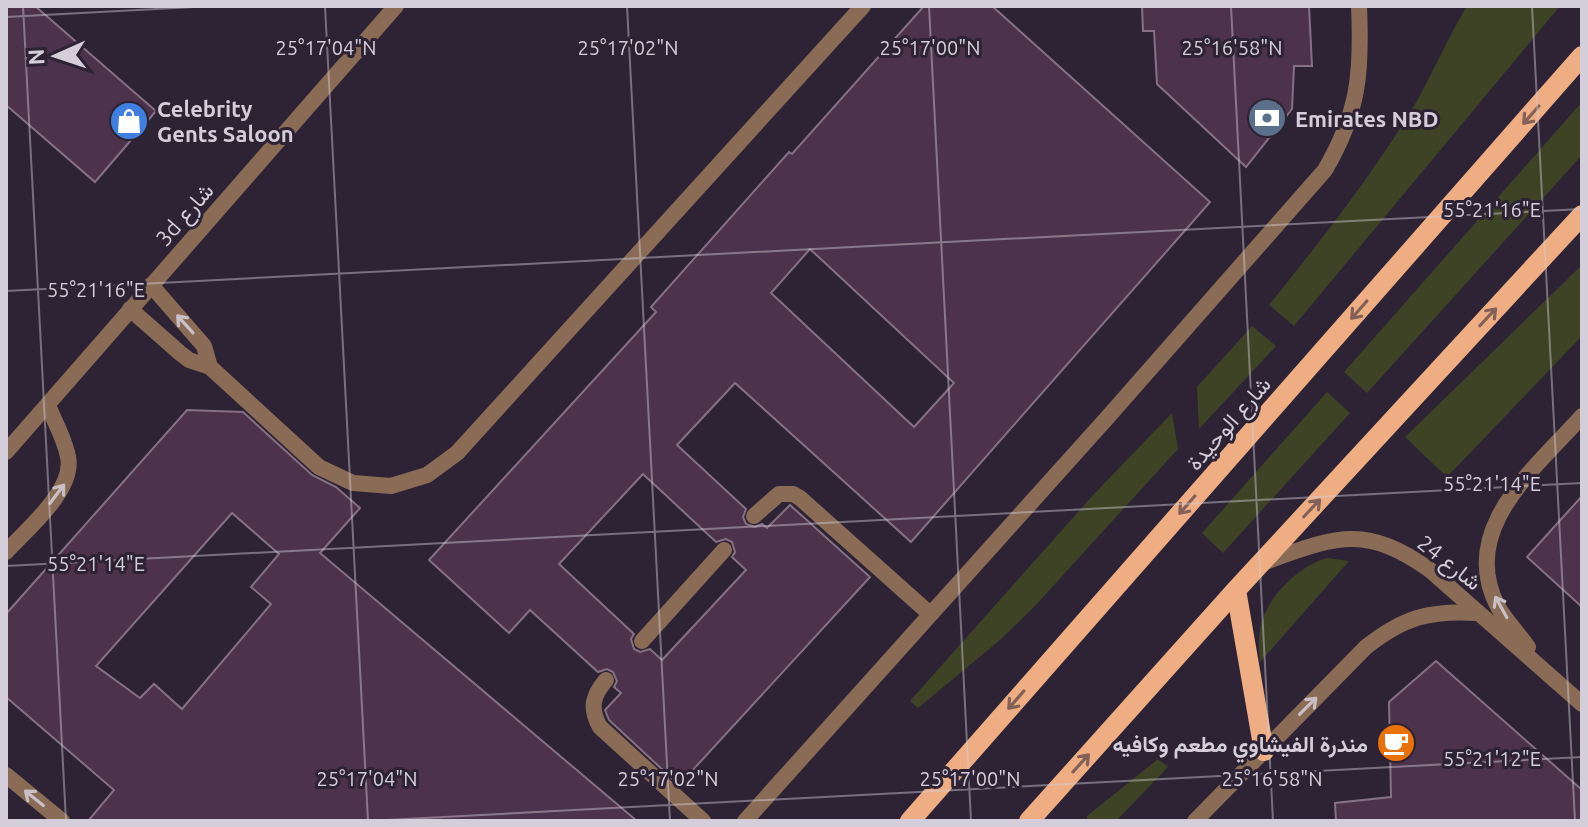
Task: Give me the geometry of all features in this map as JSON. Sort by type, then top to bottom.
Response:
[{"type":"main road","name":"شارع الوحيدة","points":[[910,821],[1582,56]]},
{"type":"main road","points":[[1029,821],[1236,590],[1582,215]]},
{"type":"main road","points":[[1236,590],[1264,751]]},
{"type":"street","name":"3d شارع","points":[[6,452],[396,6]]},
{"type":"street","points":[[130,309],[180,353],[210,367],[319,467],[353,483],[391,486],[427,475],[457,453],[863,6]]},
{"type":"street","points":[[745,821],[1286,218],[1325,170],[1340,145],[1358,90],[1361,61],[1359,6]]},
{"type":"street","points":[[151,285],[204,346],[210,367]]},
{"type":"street","points":[[6,552],[59,494],[66,482],[68,455],[48,405]]},
{"type":"street","points":[[1546,671],[1498,606],[1488,577],[1488,547],[1496,518],[1513,492],[1582,416]]},
{"type":"street","points":[[754,516],[779,494],[793,494],[930,614]]},
{"type":"street","name":"شارع 24","points":[[1261,563],[1320,543],[1348,538],[1377,542],[1405,552],[1582,704]]},
{"type":"street","points":[[642,641],[724,550]]},
{"type":"street","points":[[1195,821],[1366,647],[1390,628],[1418,616],[1448,611],[1478,613]]},
{"type":"street","points":[[606,680],[594,697],[595,718],[600,727],[703,821]]},
{"type":"street","points":[[6,775],[62,821]]},
{"type":"green space","points":[[1467,6],[1560,6],[1294,326],[1269,305],[1384,153],[1418,99]]},
{"type":"green space","points":[[1582,102],[1582,155],[1367,393],[1344,372]]},
{"type":"green space","points":[[1582,265],[1582,336],[1447,477],[1405,437]]},
{"type":"green space","points":[[1252,326],[1276,346],[1199,429],[1197,387]]},
{"type":"green space","points":[[1327,392],[1350,413],[1223,553],[1202,533]]},
{"type":"green space","points":[[1172,413],[1178,449],[1000,640],[918,708],[910,701],[1095,493]]},
{"type":"green space","points":[[1327,558],[1349,561],[1260,662],[1260,629],[1265,613],[1278,592],[1306,568]]},
{"type":"green space","points":[[1158,759],[1168,767],[1116,821],[1087,821],[1087,816]]},
{"type":"building","points":[[6,6],[35,6],[156,111],[95,182],[6,105]]},
{"type":"building","points":[[924,6],[992,6],[1210,202],[911,542],[735,383],[677,445],[746,509],[743,517],[746,524],[755,527],[762,524],[767,528],[790,505],[870,577],[679,785],[609,720],[605,710],[621,693],[614,687],[617,681],[613,672],[607,669],[598,672],[530,610],[509,633],[429,560],[656,312],[651,307],[789,152],[792,154]],"holes":[[[810,249],[954,383],[914,427],[771,293]],[[643,474],[716,542],[726,539],[732,542],[735,552],[732,557],[746,570],[662,660],[650,649],[640,652],[634,649],[631,639],[634,634],[559,564]]]},
{"type":"building","points":[[1142,6],[1309,6],[1312,66],[1294,66],[1292,109],[1246,167],[1157,84],[1154,31],[1143,31]]},
{"type":"building","points":[[187,410],[243,412],[312,475],[336,487],[360,508],[320,553],[637,821],[88,821],[114,790],[6,697],[6,614]],"holes":[[[232,513],[279,554],[251,587],[271,604],[182,709],[154,684],[140,698],[96,666]]]},
{"type":"building","points":[[1582,496],[1582,607],[1527,557]]},
{"type":"building","points":[[1436,661],[1582,790],[1582,821],[1336,821],[1335,803],[1391,797],[1389,702]]},
{"type":"place","name":"Emirates NBD","points":[[1267,118]]},
{"type":"place","name":"Celebrity Gents Saloon","points":[[129,121]]},
{"type":"place","name":"مندرة الفيشاوي مطعم وكافيه","points":[[1396,743]]}]
